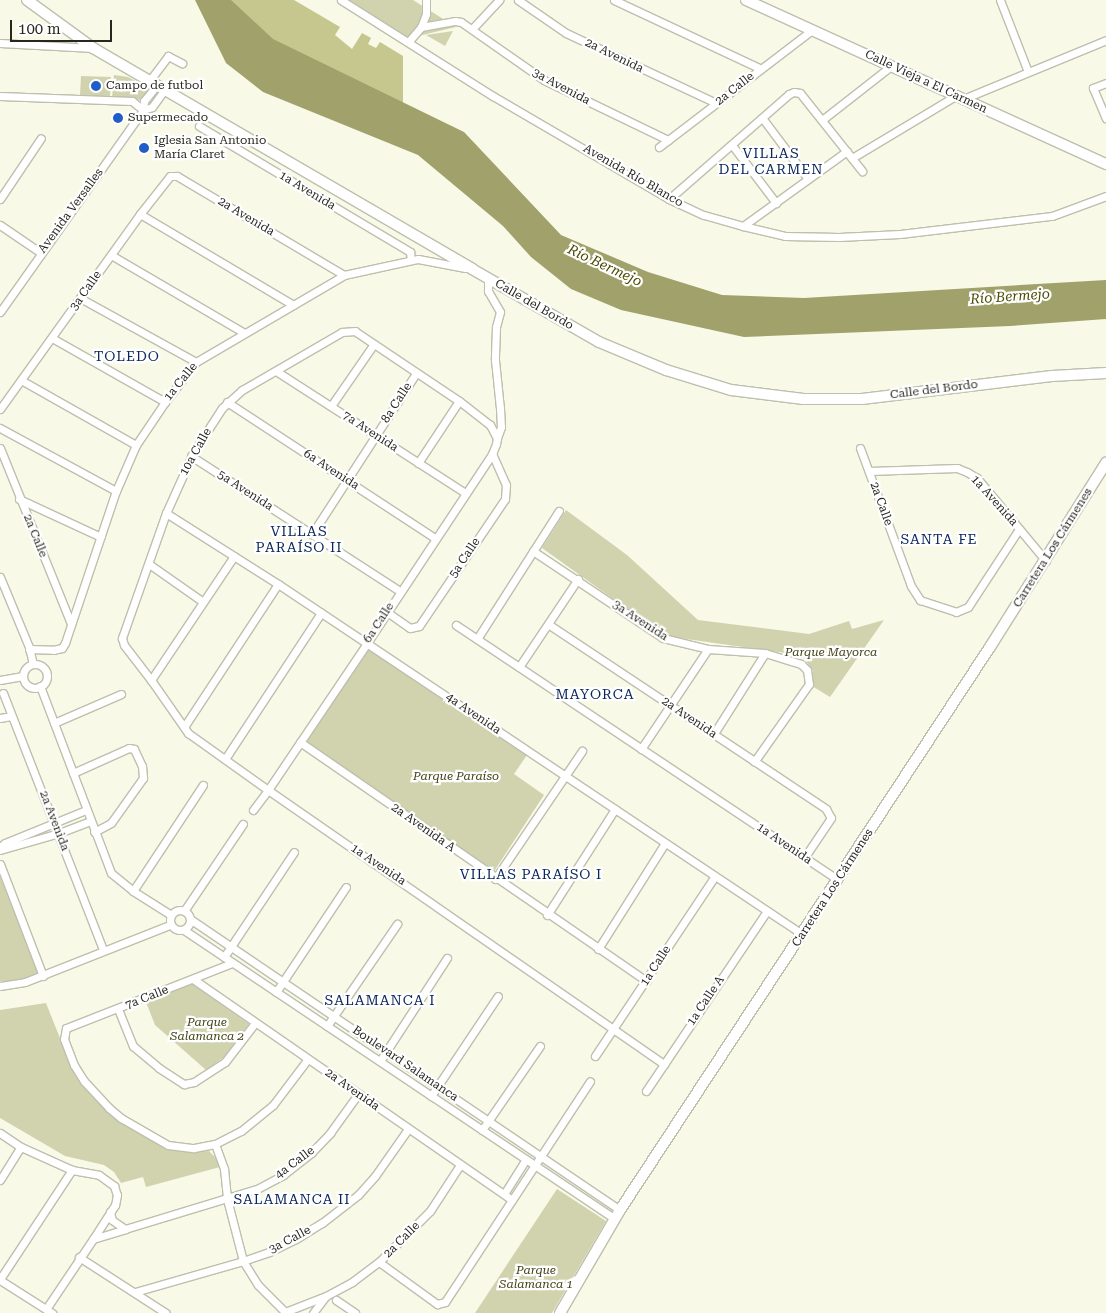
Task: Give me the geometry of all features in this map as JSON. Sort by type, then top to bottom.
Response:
[{"type":"street","name":"Calle del Bordo","points":[[26,0],[93,48],[472,269],[607,345],[666,370],[731,390],[803,399],[862,399],[1052,376],[1106,373]]},
{"type":"street","name":"Avenida Río Blanco","points":[[341,0],[493,96],[669,199],[704,215],[743,226],[785,236],[839,237],[900,234],[1052,216],[1106,196]]},
{"type":"street","points":[[409,42],[421,27],[426,14],[426,0]]},
{"type":"street","points":[[472,29],[499,0]]},
{"type":"street","name":"2a Avenida","points":[[518,0],[566,33],[716,104]]},
{"type":"street","points":[[614,0],[762,69]]},
{"type":"street","name":"Calle Vieja a El Carmen","points":[[746,0],[1106,164]]},
{"type":"street","points":[[1000,0],[1028,72]]},
{"type":"street","name":"3a Avenida","points":[[421,27],[455,21],[461,22],[544,80],[668,140]]},
{"type":"street","name":"2a Calle","points":[[659,147],[812,30]]},
{"type":"street","points":[[852,158],[959,97],[1028,72],[1106,40]]},
{"type":"street","points":[[0,43],[93,48]]},
{"type":"street","name":"Avenida Versalles","points":[[0,312],[143,110],[144,101],[157,84],[168,56],[182,63]]},
{"type":"street","points":[[822,120],[891,66]]},
{"type":"street","points":[[1106,83],[1093,88],[1106,118]]},
{"type":"street","points":[[669,199],[763,119],[789,94],[794,92],[800,93],[862,171]]},
{"type":"street","points":[[0,96],[132,101],[143,110]]},
{"type":"street","points":[[763,119],[808,179]]},
{"type":"street","name":"1a Avenida","points":[[199,126],[410,252],[411,260]]},
{"type":"street","points":[[0,199],[41,138]]},
{"type":"street","points":[[732,145],[776,203]]},
{"type":"street","points":[[743,226],[847,151]]},
{"type":"street","name":"2a Avenida","points":[[173,175],[344,275]]},
{"type":"street","name":"3a Calle","points":[[0,409],[140,214],[173,175]]},
{"type":"street","points":[[140,214],[293,305]]},
{"type":"street","points":[[0,224],[41,253]]},
{"type":"street","points":[[111,255],[243,332]]},
{"type":"street","name":"1a Calle","points":[[29,649],[52,650],[62,648],[65,643],[116,491],[136,445],[165,402],[196,362],[243,332],[344,275],[411,260],[472,269]]},
{"type":"street","name":"6a Calle","points":[[253,810],[492,454],[496,435],[500,427],[496,327],[500,312],[488,291],[488,278]]},
{"type":"street","points":[[80,298],[196,362]]},
{"type":"street","name":"10a Calle","points":[[122,638],[166,512],[192,456],[227,402],[242,390],[349,330],[355,331],[374,344]]},
{"type":"street","points":[[52,338],[165,402]]},
{"type":"street","points":[[331,406],[374,344],[459,401],[490,425],[496,435]]},
{"type":"street","name":"7a Avenida","points":[[276,371],[465,493]]},
{"type":"street","name":"8a Calle","points":[[312,534],[416,373]]},
{"type":"street","points":[[21,380],[136,445]]},
{"type":"street","points":[[418,463],[459,401]]},
{"type":"street","name":"6a Avenida","points":[[227,402],[435,538]]},
{"type":"street","points":[[0,428],[116,491]]},
{"type":"street","name":"2a Calle","points":[[0,448],[71,624]]},
{"type":"street","name":"2a Calle","points":[[860,448],[915,594],[920,600],[956,612],[968,608],[1019,528]]},
{"type":"street","name":"5a Calle","points":[[387,612],[410,628],[419,626],[505,499],[506,484],[492,454]]},
{"type":"street","name":"5a Avenida","points":[[192,456],[400,591]]},
{"type":"street","name":"Carretera Los Cármenes","points":[[560,1313],[620,1210],[1046,561],[1106,463]]},
{"type":"street","name":"1a Avenida","points":[[868,471],[957,468],[977,478],[1046,561]]},
{"type":"street","points":[[19,499],[101,537]]},
{"type":"street","points":[[477,639],[559,511]]},
{"type":"street","name":"4a Avenida","points":[[166,512],[278,584],[802,934]]},
{"type":"street","name":"3a Avenida","points":[[533,550],[663,638],[708,649],[765,653],[802,664],[808,670],[809,684],[754,762]]},
{"type":"street","points":[[152,680],[234,556]]},
{"type":"street","points":[[149,564],[203,602]]},
{"type":"street","points":[[0,577],[29,649],[33,664]]},
{"type":"street","points":[[519,667],[578,579]]},
{"type":"street","points":[[184,727],[278,584]]},
{"type":"street","points":[[225,759],[321,613]]},
{"type":"street","name":"2a Avenida","points":[[548,624],[830,813],[831,818],[804,858]]},
{"type":"street","name":"1a Avenida","points":[[456,625],[838,880]]},
{"type":"street","name":"1a Avenida","points":[[122,638],[128,652],[152,680],[188,733],[664,1064]]},
{"type":"street","points":[[641,749],[708,649]]},
{"type":"street","points":[[713,734],[765,653]]},
{"type":"street","points":[[33,664],[42,666],[46,673],[46,681],[40,686],[30,686],[23,676],[26,668],[33,664]]},
{"type":"street","points":[[0,680],[23,676]]},
{"type":"street","points":[[40,686],[111,873],[133,891],[170,915]]},
{"type":"street","name":"2a Avenida","points":[[3,692],[103,950]]},
{"type":"street","points":[[54,723],[121,694]]},
{"type":"street","points":[[0,718],[11,716]]},
{"type":"street","name":"2a Avenida A","points":[[300,742],[495,879],[646,981]]},
{"type":"street","points":[[73,773],[129,748],[134,749],[142,766],[143,778],[111,823],[94,832]]},
{"type":"street","points":[[495,879],[582,750]]},
{"type":"street","points":[[133,891],[203,785]]},
{"type":"street","points":[[547,914],[615,809]]},
{"type":"street","points":[[0,848],[5,843],[86,810]]},
{"type":"street","points":[[0,848],[59,833],[90,821]]},
{"type":"street","points":[[184,911],[243,824]]},
{"type":"street","points":[[598,949],[665,843]]},
{"type":"street","points":[[224,957],[294,852]]},
{"type":"street","points":[[0,864],[43,976]]},
{"type":"street","name":"1a Calle","points":[[596,1056],[715,876]]},
{"type":"street","points":[[276,992],[346,887]]},
{"type":"street","points":[[170,915],[176,910],[184,911],[190,919],[189,926],[184,930],[176,930],[170,925]]},
{"type":"street","name":"1a Calle A","points":[[646,1091],[767,911]]},
{"type":"street","points":[[170,915],[170,925]]},
{"type":"street","name":"Boulevard Salamanca","points":[[190,919],[620,1210]]},
{"type":"street","points":[[327,1026],[398,924]]},
{"type":"street","points":[[0,986],[12,986],[43,976],[103,950],[170,925]]},
{"type":"street","name":"Boulevard Salamanca","points":[[184,930],[615,1219]]},
{"type":"street","points":[[380,1062],[447,958]]},
{"type":"street","name":"7a Calle","points":[[215,1144],[194,1148],[168,1145],[121,1118],[84,1081],[74,1065],[63,1034],[66,1028],[232,963]]},
{"type":"street","name":"2a Avenida","points":[[194,979],[307,1060],[512,1200]]},
{"type":"street","points":[[431,1096],[498,996]]},
{"type":"street","points":[[118,1009],[133,1046],[159,1068],[184,1084],[194,1082],[225,1062],[255,1023]]},
{"type":"street","points":[[482,1130],[540,1046]]},
{"type":"street","points":[[285,1313],[258,1285],[243,1261],[227,1200],[224,1169],[215,1144],[241,1130],[273,1105],[307,1060]]},
{"type":"street","points":[[379,1262],[437,1304],[445,1302],[590,1080]]},
{"type":"street","name":"4a Calle","points":[[93,1239],[227,1200],[257,1188],[283,1174],[311,1153],[330,1133],[358,1094]]},
{"type":"street","name":"3a Calle","points":[[135,1292],[243,1261],[269,1252],[296,1239],[341,1209],[375,1176],[408,1130]]},
{"type":"street","points":[[0,1133],[21,1147],[72,1170],[99,1175],[114,1186],[117,1201],[79,1258],[49,1311],[0,1279],[72,1170]]},
{"type":"street","points":[[0,1180],[21,1147]]},
{"type":"street","points":[[504,1194],[526,1159]]},
{"type":"street","name":"2a Calle","points":[[285,1313],[326,1296],[352,1282],[379,1262],[430,1211],[460,1165]]},
{"type":"street","points":[[110,1212],[112,1220],[125,1230]]},
{"type":"street","points":[[79,1258],[166,1313]]},
{"type":"street","name":"2a Calle","points":[[313,1313],[326,1296]]},
{"type":"street","points":[[336,1300],[356,1313]]},
{"type":"green space","points":[[340,0],[413,0],[456,27],[418,36],[410,44]]},
{"type":"green space","points":[[453,31],[445,46],[426,35]]},
{"type":"green space","points":[[114,75],[128,77],[151,89],[145,100],[112,98]]},
{"type":"green space","name":"Campo de futbol","points":[[81,76],[111,77],[110,97],[80,95]]},
{"type":"green space","name":"Parque Mayorca","points":[[566,510],[627,555],[698,620],[809,634],[849,621],[852,629],[884,620],[830,697],[812,686],[813,671],[804,658],[786,653],[665,636],[542,548]]},
{"type":"green space","name":"Parque Paraíso","points":[[368,649],[527,755],[514,774],[544,795],[493,873],[306,742]]},
{"type":"green space","points":[[0,876],[39,975],[10,982],[0,981]]},
{"type":"green space","name":"Parque Salamanca 2","points":[[191,983],[249,1024],[224,1057],[206,1070],[155,1025],[146,1002]]},
{"type":"green space","points":[[46,1003],[73,1071],[87,1091],[114,1118],[168,1150],[209,1151],[218,1160],[220,1167],[146,1187],[143,1177],[121,1183],[114,1172],[104,1165],[65,1156],[0,1118],[0,1010]]},
{"type":"green space","name":"Parque Salamanca 1","points":[[557,1189],[606,1221],[552,1313],[475,1313]]},
{"type":"shaded area","points":[[221,0],[294,0],[340,27],[335,35],[352,49],[362,33],[371,38],[368,44],[376,48],[380,42],[403,56],[403,120],[275,69]]},
{"type":"water","name":"Río Bermejo","points":[[195,0],[231,0],[273,39],[464,132],[561,235],[648,272],[722,295],[804,298],[1106,280],[1106,319],[1010,326],[744,337],[621,310],[571,289],[531,257],[503,226],[418,155],[263,92],[226,63]]},
{"type":"place","name":"Campo de futbol","points":[[96,86]]},
{"type":"place","name":"Supermecado","points":[[118,118]]},
{"type":"place","name":"Iglesia San Antonio María Claret","points":[[144,148]]},
{"type":"district","name":"VILLAS DEL CARMEN","points":[[771,162]]},
{"type":"district","name":"TOLEDO","points":[[127,356]]},
{"type":"district","name":"SANTA FE","points":[[939,539]]},
{"type":"district","name":"VILLAS PARAÍSO II","points":[[299,540]]},
{"type":"district","name":"MAYORCA","points":[[595,694]]},
{"type":"district","name":"VILLAS PARAÍSO I","points":[[531,874]]},
{"type":"district","name":"SALAMANCA I","points":[[380,1000]]},
{"type":"district","name":"SALAMANCA II","points":[[292,1199]]}]
